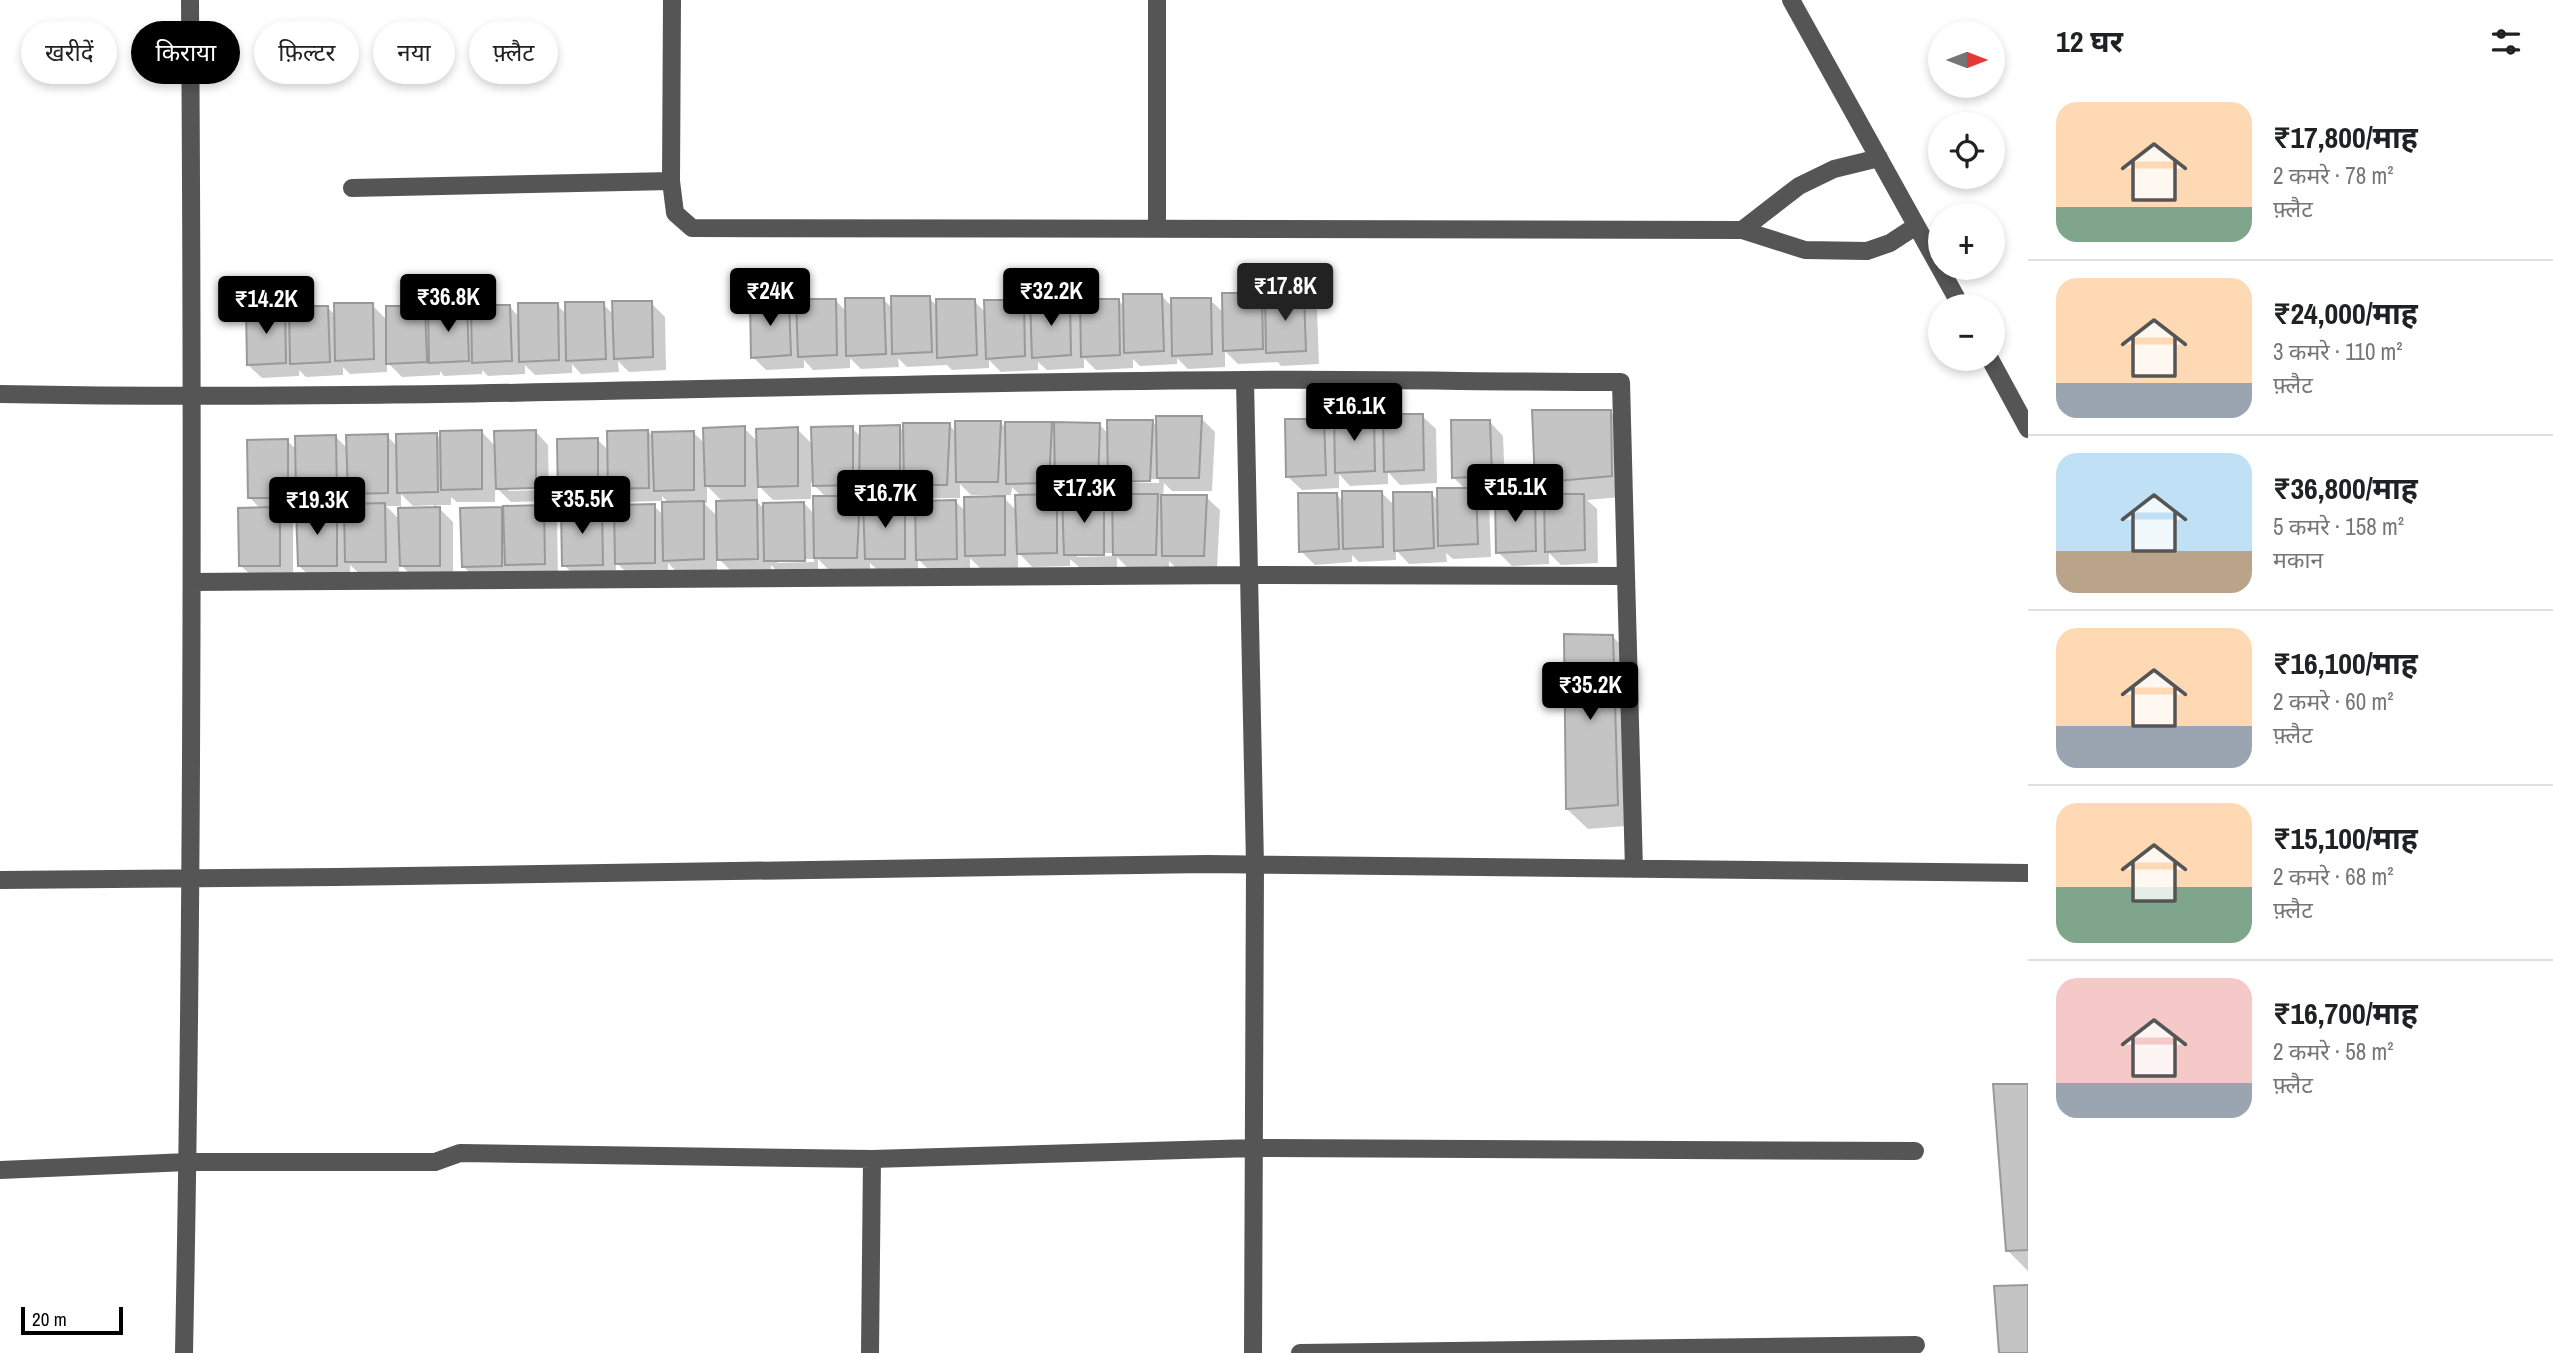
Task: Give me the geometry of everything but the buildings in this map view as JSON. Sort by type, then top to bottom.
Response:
[{"type":"street","points":[[184,1353],[188,1162],[193,398],[191,0]]},
{"type":"street","points":[[672,0],[671,181],[675,214],[692,228],[1742,230],[1805,250],[1867,251],[1890,243],[1916,226]]},
{"type":"street","points":[[1157,0],[1157,229]]},
{"type":"street","points":[[1791,0],[1954,294]]},
{"type":"street","points":[[1742,230],[1799,186],[1835,169],[1879,158]]},
{"type":"street","points":[[352,188],[671,181]]},
{"type":"street","points":[[1997,371],[2028,429]]},
{"type":"street","points":[[1245,380],[1255,864],[1253,1353]]},
{"type":"street","points":[[0,394],[193,398],[451,396],[1245,380],[1621,382],[1634,869]]},
{"type":"street","points":[[192,582],[1249,575],[1626,576]]},
{"type":"street","points":[[0,880],[1255,864],[2028,873]]},
{"type":"street","points":[[0,1170],[188,1162],[435,1162],[460,1153],[872,1159],[1254,1148],[1915,1151]]},
{"type":"street","points":[[870,1353],[872,1159]]},
{"type":"street","points":[[1300,1353],[1916,1345]]}]
